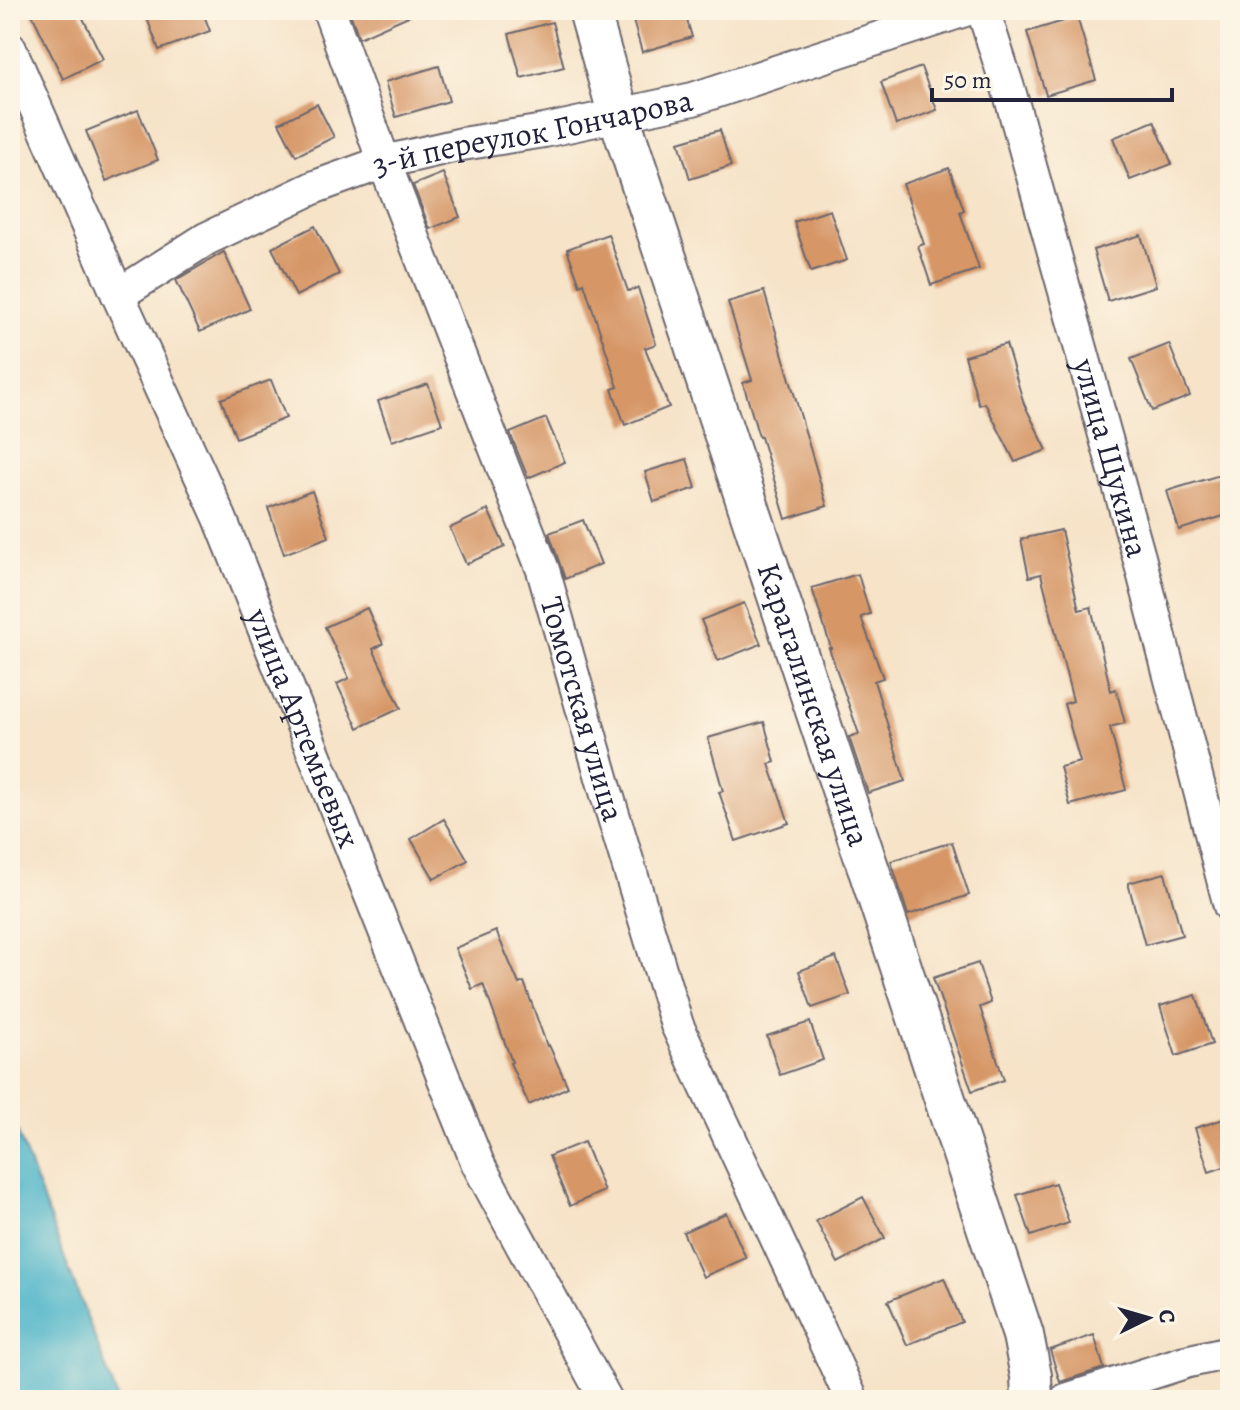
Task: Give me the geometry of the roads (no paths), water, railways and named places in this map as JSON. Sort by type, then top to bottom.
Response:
[{"type":"street","name":"Томотская улица","points":[[329,10],[384,162],[543,570],[677,1025],[852,1400]]},
{"type":"street","name":"Карагалинская улица","points":[[589,10],[619,116],[1023,1335],[1032,1400]]},
{"type":"street","name":"3-й переулок Гончарова","points":[[118,295],[206,239],[315,187],[384,162],[693,99],[965,10]]},
{"type":"street","name":"улица Щукина","points":[[983,10],[1010,94],[1139,557],[1230,906]]},
{"type":"street","name":"улица Артемьевых","points":[[10,49],[220,518],[478,1164],[606,1400]]},
{"type":"street","points":[[1066,1400],[1185,1362],[1230,1352]]},
{"type":"water","points":[[10,1112],[118,1400],[10,1400]]}]
